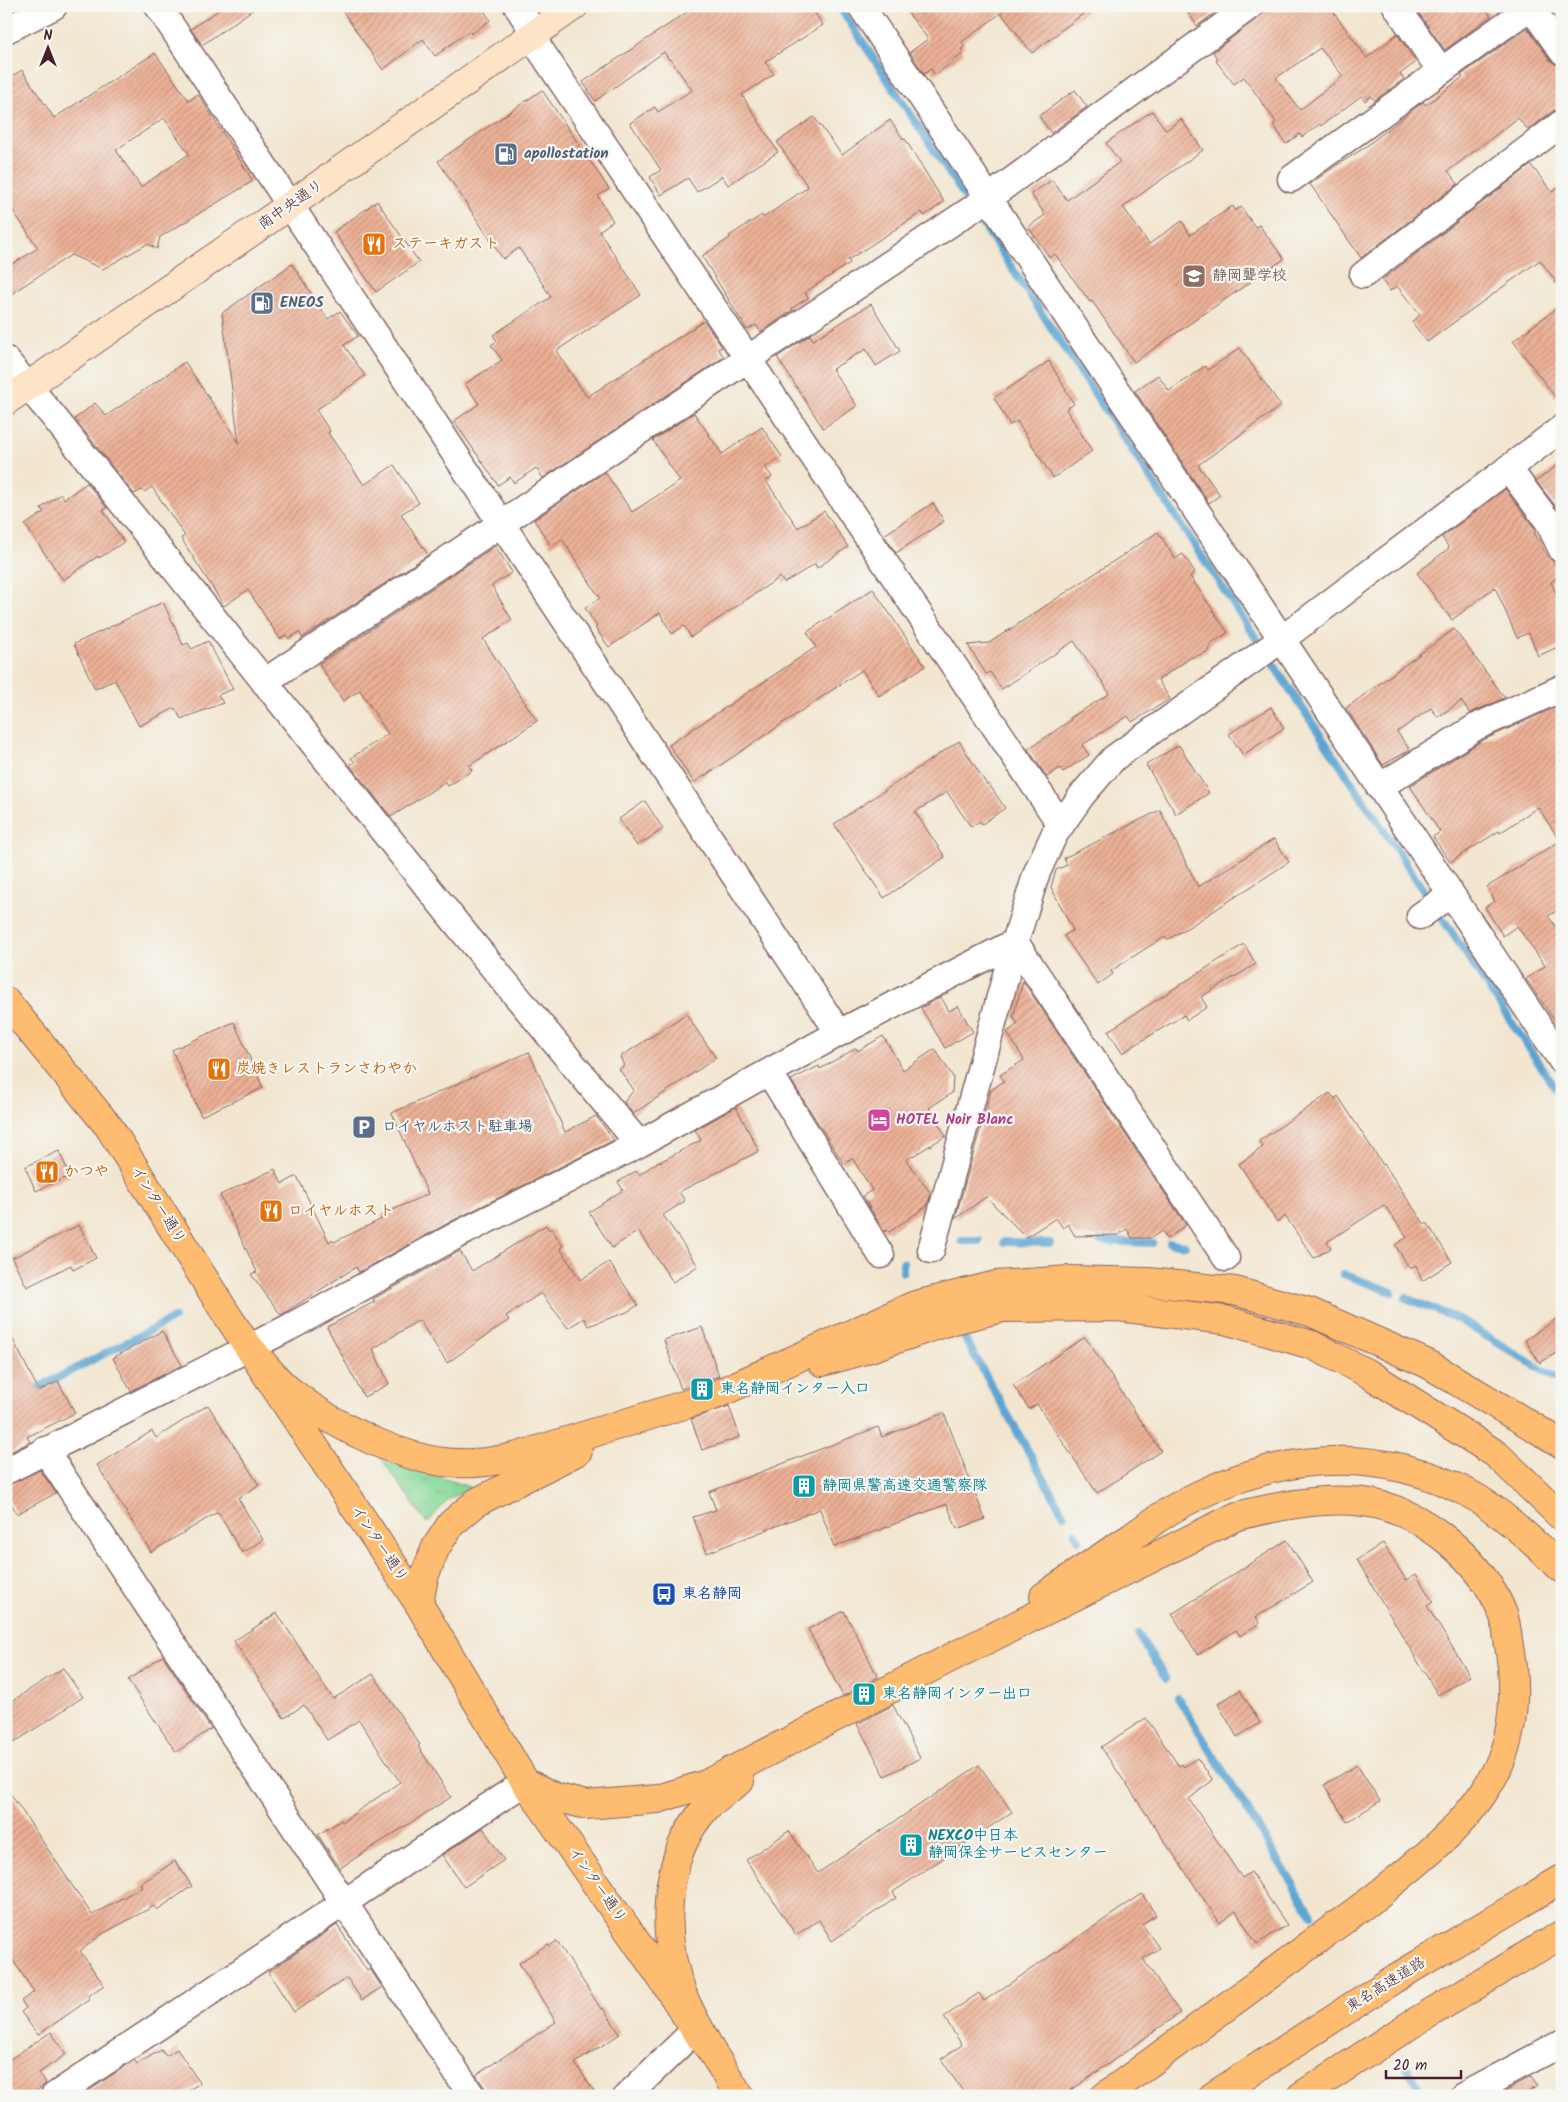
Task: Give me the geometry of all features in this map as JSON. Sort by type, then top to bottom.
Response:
[{"type":"main road","name":"インター通り","points":[[6,1001],[109,1127],[249,1347],[419,1604],[525,1782],[667,1986],[740,2096]]},
{"type":"main road","points":[[249,1347],[292,1394],[323,1415],[372,1441],[420,1457],[456,1463],[489,1463],[518,1456],[713,1396],[746,1383],[915,1305],[996,1285],[1070,1280],[1148,1282],[1235,1291],[1310,1312],[1428,1364],[1562,1444]]},
{"type":"main road","points":[[746,1383],[858,1352],[950,1321],[1004,1308],[1118,1308],[1225,1320],[1312,1345],[1369,1374],[1496,1454],[1562,1516]]},
{"type":"main road","points":[[419,1604],[424,1576],[436,1547],[452,1524],[477,1502],[641,1418]]},
{"type":"main road","points":[[956,1655],[1175,1508],[1226,1483],[1275,1467],[1324,1460],[1373,1462],[1422,1473],[1468,1493],[1516,1527],[1562,1569]]},
{"type":"main road","points":[[525,1782],[555,1796],[586,1805],[658,1800],[706,1784],[956,1655],[1237,1516],[1282,1505],[1327,1501],[1365,1502],[1412,1516],[1453,1545],[1481,1574],[1503,1614],[1514,1668],[1512,1723],[1497,1769],[1469,1814],[1419,1862],[1375,1897],[1105,2096]]},
{"type":"main road","points":[[703,2039],[684,1999],[676,1973],[668,1919],[672,1877],[683,1839],[707,1806],[792,1740]]},
{"type":"main road","name":"東名高速道路","points":[[1213,2096],[1394,1979],[1562,1879]]},
{"type":"main road","points":[[1301,2096],[1410,2025],[1562,1934]]},
{"type":"street","points":[[6,30],[54,6]]},
{"type":"street","points":[[158,6],[839,1033]]},
{"type":"street","points":[[517,6],[533,35],[1061,825]]},
{"type":"street","name":"南中央通り","points":[[6,401],[574,6]]},
{"type":"street","points":[[861,6],[985,200],[1279,641],[1379,787],[1448,896],[1562,1061]]},
{"type":"street","points":[[1396,6],[1441,71]]},
{"type":"street","points":[[1292,179],[1530,7],[1562,51]]},
{"type":"street","points":[[264,682],[985,200],[1244,8]]},
{"type":"street","points":[[1363,275],[1562,123]]},
{"type":"street","points":[[6,360],[28,385],[457,924],[639,1144]]},
{"type":"street","points":[[930,1250],[1015,942],[1037,872],[1054,835],[1082,795],[1114,758],[1279,641],[1562,428]]},
{"type":"street","points":[[1508,468],[1548,521],[1562,550]]},
{"type":"street","points":[[1379,787],[1476,727],[1562,688]]},
{"type":"street","points":[[1420,916],[1448,896]]},
{"type":"street","points":[[6,1471],[356,1292],[459,1234],[639,1144],[839,1033],[1015,942]]},
{"type":"street","points":[[1015,942],[1226,1258]]},
{"type":"street","points":[[768,1072],[881,1255]]},
{"type":"street","points":[[45,1450],[472,2096]]},
{"type":"street","points":[[54,2096],[525,1782]]},
{"type":"street","points":[[627,2096],[703,2039]]},
{"type":"street","points":[[1462,2096],[1562,2043]]},
{"type":"green space","points":[[377,1453],[429,1474],[470,1487],[448,1500],[427,1523]]},
{"type":"building","points":[[224,6],[258,6],[202,45],[191,29]]},
{"type":"building","points":[[339,6],[481,6],[490,20],[471,34],[469,31],[435,56],[423,39],[383,70]]},
{"type":"building","points":[[696,6],[810,6],[823,25],[765,62],[774,74],[742,95],[778,152],[728,185],[722,176],[697,192],[688,178],[661,195],[650,177],[661,170],[630,123],[655,107],[658,112],[692,90],[664,52],[595,101],[583,82]]},
{"type":"building","points":[[903,6],[1093,6],[1032,53],[1001,13],[962,42],[965,46],[961,49],[964,53],[935,75],[931,69],[924,74],[910,52],[928,39]]},
{"type":"building","points":[[1184,6],[1220,6],[1221,8],[1197,26]]},
{"type":"building","points":[[1273,6],[1329,6],[1367,58],[1397,34],[1416,62],[1400,74],[1404,79],[1375,100],[1371,96],[1365,101],[1361,96],[1321,126],[1320,124],[1302,137],[1300,134],[1286,144],[1273,124],[1276,122],[1244,77],[1234,84],[1216,61],[1218,60],[1213,52]],"holes":[[[1320,48],[1343,76],[1300,110],[1276,78]]]},
{"type":"building","points":[[1414,6],[1483,6],[1491,16],[1445,50]]},
{"type":"building","points":[[1527,28],[1550,60],[1562,66],[1562,108],[1553,111],[1528,130],[1518,118],[1448,171],[1458,184],[1361,258],[1310,184],[1364,148],[1423,102],[1426,105],[1463,77],[1461,75]]},
{"type":"building","points":[[155,53],[189,101],[198,94],[253,181],[160,237],[157,249],[147,244],[103,269],[71,255],[6,297],[6,268],[38,248],[6,200],[6,80],[22,70],[54,118]],"holes":[[[164,118],[189,154],[141,187],[116,150]]]},
{"type":"building","points":[[542,90],[609,189],[598,196],[613,221],[599,231],[641,295],[556,351],[587,397],[704,321],[722,347],[718,349],[724,357],[543,478],[536,468],[514,483],[510,477],[498,485],[454,421],[479,404],[465,384],[502,360],[491,345],[497,341],[493,335],[551,297],[519,248],[503,259],[438,161]]},
{"type":"building","points":[[1075,90],[1087,107],[1051,133],[1039,116]]},
{"type":"building","points":[[1152,111],[1166,130],[1181,119],[1203,150],[1123,207],[1149,244],[1182,221],[1190,235],[1233,206],[1235,211],[1241,207],[1255,227],[1259,225],[1284,259],[1134,362],[1092,301],[1090,302],[1055,254],[1050,258],[1028,227],[1045,215],[1031,194],[1052,180],[1067,200],[1120,162],[1106,143]]},
{"type":"building","points":[[814,117],[842,155],[890,120],[905,139],[944,202],[924,216],[922,212],[848,260],[850,263],[805,292],[808,298],[761,332],[756,325],[747,330],[702,256],[730,238],[729,236],[762,215],[763,218],[808,187],[777,142]]},
{"type":"building","points":[[1531,165],[1552,192],[1562,185],[1562,290],[1540,260],[1427,342],[1412,322],[1420,315],[1397,286],[1390,291],[1382,280]]},
{"type":"building","points":[[377,201],[419,262],[376,292],[334,232]]},
{"type":"building","points":[[292,264],[328,319],[340,311],[358,336],[344,345],[365,376],[316,410],[330,431],[328,433],[364,485],[394,465],[419,503],[401,514],[428,555],[302,638],[299,632],[289,639],[286,635],[280,639],[248,590],[224,606],[181,538],[185,536],[152,487],[144,492],[142,490],[134,494],[75,419],[95,403],[106,416],[185,362],[239,443],[222,313]]},
{"type":"building","points":[[871,304],[900,351],[876,366],[866,349],[832,369],[857,406],[823,428],[777,357],[810,335],[813,340]]},
{"type":"building","points":[[1562,304],[1562,406],[1513,341]]},
{"type":"building","points":[[1240,348],[1281,406],[1198,465],[1220,495],[1209,503],[1135,391],[1158,375],[1169,391],[1205,366],[1208,370]]},
{"type":"building","points":[[1049,361],[1074,404],[1066,409],[1092,451],[1053,478],[1017,421],[1010,425],[994,398]]},
{"type":"building","points":[[694,413],[722,454],[762,427],[782,457],[765,467],[772,477],[766,481],[798,528],[824,511],[848,547],[817,568],[815,564],[784,583],[780,577],[691,637],[684,626],[672,634],[660,613],[609,647],[595,628],[597,627],[585,608],[600,598],[562,539],[551,546],[534,520],[605,472],[632,512],[680,481],[653,440]]},
{"type":"building","points":[[1562,462],[1562,513],[1561,513],[1536,481]]},
{"type":"building","points":[[87,483],[107,508],[103,510],[124,542],[99,558],[98,556],[63,580],[25,525],[44,512],[41,508],[61,494],[64,499]]},
{"type":"building","points":[[1505,489],[1535,529],[1536,531],[1534,532],[1548,557],[1562,573],[1551,582],[1562,608],[1562,645],[1538,656],[1529,633],[1517,638],[1495,587],[1452,620],[1417,573],[1449,548],[1442,537]]},
{"type":"building","points":[[933,503],[944,521],[896,553],[884,535]]},
{"type":"building","points":[[1158,532],[1175,559],[1183,554],[1195,572],[1190,576],[1228,633],[1211,643],[1207,652],[1190,658],[1158,680],[1170,699],[1132,722],[1128,716],[1082,745],[1089,755],[1063,772],[1060,768],[1047,777],[1028,749],[1071,720],[1070,718],[1109,694],[1104,684],[1074,641],[1002,689],[990,672],[986,674],[968,645],[989,643]]},
{"type":"building","points":[[495,546],[512,572],[492,586],[512,620],[483,639],[537,721],[469,766],[472,771],[448,786],[445,782],[391,817],[350,765],[355,762],[351,758],[388,734],[360,690],[343,701],[319,664]]},
{"type":"building","points":[[873,589],[925,666],[879,696],[862,670],[694,783],[669,745],[816,647],[807,632]]},
{"type":"building","points":[[163,602],[183,645],[188,643],[192,649],[208,641],[233,689],[218,695],[223,703],[181,719],[175,708],[139,726],[115,680],[95,689],[74,644]]},
{"type":"building","points":[[1454,629],[1505,698],[1470,713],[1461,701],[1438,717],[1431,708],[1397,732],[1410,750],[1383,765],[1346,708]]},
{"type":"building","points":[[1271,707],[1284,728],[1243,755],[1229,734]]},
{"type":"building","points":[[1556,707],[1562,718],[1562,908],[1548,916],[1562,935],[1562,1031],[1526,979],[1545,966],[1517,926],[1503,936],[1485,907],[1495,901],[1487,887],[1560,841],[1538,807],[1500,833],[1499,831],[1450,862],[1433,837],[1440,832],[1410,786],[1483,740]]},
{"type":"building","points":[[959,741],[987,785],[989,784],[1005,808],[982,824],[980,821],[971,827],[947,792],[915,812],[945,857],[884,898],[834,824]]},
{"type":"building","points":[[1179,745],[1209,793],[1176,814],[1146,765]]},
{"type":"building","points":[[645,801],[663,829],[637,846],[619,819]]},
{"type":"building","points":[[1160,810],[1198,887],[1274,839],[1289,862],[1192,925],[1167,940],[1165,937],[1148,947],[1111,971],[1113,974],[1098,985],[1064,936],[1073,930],[1051,887],[1056,870],[1067,865],[1064,858]]},
{"type":"building","points":[[1244,944],[1256,964],[1201,997],[1207,1007],[1187,1020],[1184,1015],[1122,1053],[1108,1031]]},
{"type":"building","points":[[1023,981],[1186,1225],[1167,1239],[1162,1231],[1151,1238],[1132,1238],[1127,1229],[1118,1235],[1075,1236],[1068,1224],[1063,1228],[1056,1218],[1026,1237],[986,1197],[955,1219],[983,1119],[987,1117],[985,1113],[991,1090],[1004,1081],[1000,1075],[1024,1060],[1007,1032],[1018,1024],[1013,1016]]},
{"type":"building","points":[[941,997],[949,1011],[958,1006],[973,1032],[945,1048],[921,1008]]},
{"type":"building","points":[[686,1014],[716,1058],[633,1114],[624,1102],[634,1090],[619,1069],[624,1066],[620,1057]]},
{"type":"building","points":[[234,1022],[263,1088],[201,1116],[172,1050]]},
{"type":"building","points":[[883,1036],[903,1070],[935,1049],[953,1077],[952,1093],[929,1108],[946,1136],[906,1160],[931,1194],[927,1206],[889,1232],[887,1230],[884,1232],[863,1196],[872,1190],[852,1158],[844,1164],[791,1080],[819,1066],[820,1069],[856,1048],[858,1051]]},
{"type":"building","points":[[529,1052],[565,1132],[596,1116],[614,1140],[452,1221],[359,1272],[356,1267],[281,1315],[251,1274],[257,1272],[220,1195],[275,1169],[282,1184],[297,1176],[329,1242],[332,1240],[334,1242],[382,1219],[381,1215],[428,1194],[392,1113]]},
{"type":"building","points":[[1330,1093],[1335,1099],[1338,1096],[1383,1165],[1425,1225],[1427,1223],[1452,1262],[1422,1281],[1416,1265],[1410,1269],[1395,1245],[1407,1237],[1384,1205],[1327,1242],[1331,1248],[1314,1258],[1285,1216],[1277,1222],[1239,1164],[1263,1147],[1259,1141]]},
{"type":"building","points":[[736,1107],[759,1151],[679,1192],[685,1201],[663,1215],[698,1266],[673,1282],[638,1231],[612,1248],[589,1212],[623,1190],[618,1182],[636,1171],[639,1175],[659,1161],[701,1140],[695,1130]]},
{"type":"building","points":[[59,1151],[70,1176],[36,1191],[25,1167]]},
{"type":"building","points":[[79,1225],[96,1258],[73,1270],[71,1265],[27,1287],[12,1258]]},
{"type":"building","points":[[546,1225],[549,1230],[551,1228],[563,1246],[560,1248],[580,1280],[609,1262],[638,1305],[627,1312],[588,1326],[584,1318],[568,1328],[541,1293],[506,1316],[509,1320],[447,1363],[419,1320],[373,1349],[389,1384],[364,1397],[327,1327],[374,1302],[373,1299],[460,1251],[472,1271]]},
{"type":"building","points":[[1562,1315],[1562,1349],[1540,1363],[1525,1340]]},
{"type":"building","points":[[6,1326],[39,1391],[58,1381],[75,1413],[27,1437],[30,1442],[6,1454]]},
{"type":"building","points":[[702,1327],[719,1376],[681,1389],[664,1340]]},
{"type":"building","points":[[162,1331],[182,1365],[131,1391],[113,1358]]},
{"type":"building","points":[[1085,1337],[1161,1451],[1097,1493],[1037,1404],[1029,1409],[1013,1385]]},
{"type":"building","points":[[208,1405],[259,1485],[238,1498],[263,1540],[242,1553],[218,1512],[151,1552],[97,1465],[152,1431],[156,1438]]},
{"type":"building","points":[[729,1406],[740,1437],[702,1450],[691,1419]]},
{"type":"building","points":[[944,1413],[985,1519],[957,1529],[947,1504],[834,1547],[820,1509],[707,1553],[693,1517],[716,1510],[709,1492],[878,1427],[882,1437]]},
{"type":"building","points":[[40,1470],[56,1493],[17,1514],[6,1495],[6,1486]]},
{"type":"building","points":[[1287,1540],[1313,1582],[1256,1617],[1260,1623],[1240,1636],[1236,1630],[1198,1655],[1172,1614]]},
{"type":"building","points":[[1383,1543],[1406,1580],[1416,1574],[1433,1602],[1427,1606],[1470,1676],[1438,1695],[1357,1560]]},
{"type":"building","points":[[844,1611],[878,1677],[843,1696],[808,1629]]},
{"type":"building","points":[[277,1613],[333,1699],[373,1674],[420,1745],[418,1746],[451,1797],[340,1868],[318,1835],[341,1820],[342,1822],[400,1782],[359,1720],[327,1740],[304,1705],[284,1718],[234,1641]]},
{"type":"building","points":[[163,1656],[211,1729],[176,1752],[128,1680]]},
{"type":"building","points":[[63,1668],[83,1697],[6,1748],[6,1705]]},
{"type":"building","points":[[1240,1690],[1260,1723],[1237,1737],[1218,1704]]},
{"type":"building","points":[[893,1705],[920,1758],[885,1776],[857,1724]]},
{"type":"building","points":[[1146,1718],[1179,1766],[1182,1764],[1184,1767],[1197,1758],[1213,1780],[1189,1799],[1242,1878],[1251,1872],[1287,1925],[1257,1944],[1236,1911],[1220,1923],[1101,1747]]},
{"type":"building","name":"NEXCO中日本 静岡保全サービスセンター","points":[[979,1765],[1012,1812],[893,1892],[896,1898],[832,1941],[819,1920],[796,1935],[746,1860],[789,1831],[818,1873]]},
{"type":"building","points":[[1357,1765],[1380,1801],[1347,1822],[1324,1785]]},
{"type":"building","points":[[6,1787],[92,1915],[142,1887],[140,1884],[175,1861],[192,1886],[157,1910],[154,1906],[104,1933],[80,1951],[104,1985],[88,1996],[90,1999],[38,2035],[21,2012],[26,2008],[21,2001],[34,1992],[6,1950]]},
{"type":"building","points":[[483,1828],[504,1860],[464,1887],[442,1855]]},
{"type":"building","points":[[1142,1894],[1156,1915],[1142,1924],[1159,1948],[1143,1959],[1180,2013],[1063,2096],[966,2096],[941,2059],[962,2045],[944,2017],[979,1993],[984,2001]]},
{"type":"building","points":[[337,1925],[367,1971],[370,1969],[382,1987],[362,2000],[347,1978],[294,2012],[268,1972]]},
{"type":"building","points":[[557,1941],[601,2009],[603,2008],[620,2034],[575,2063],[597,2096],[487,2096],[485,2088],[476,2075],[556,2022],[519,1963],[548,1944],[549,1946]]},
{"type":"building","points":[[51,2032],[66,2054],[39,2073],[46,2083],[31,2096],[6,2096],[6,2062]]},
{"type":"building","points":[[177,2049],[200,2083],[180,2096],[81,2096],[134,2060],[137,2064],[161,2050],[166,2056]]},
{"type":"building","points":[[1531,2077],[1537,2086],[1523,2096],[1495,2096]]},
{"type":"waterway","points":[[839,6],[1562,1098]]},
{"type":"waterway","points":[[962,1241],[979,1241]]},
{"type":"waterway","points":[[1100,1241],[1152,1243]]},
{"type":"waterway","points":[[1004,1242],[1050,1243]]},
{"type":"waterway","points":[[1170,1243],[1185,1245]]},
{"type":"waterway","points":[[903,1263],[903,1272]]},
{"type":"waterway","points":[[1343,1274],[1392,1292]]},
{"type":"waterway","points":[[1406,1298],[1458,1319],[1562,1382]]},
{"type":"waterway","points":[[30,1392],[174,1318]]},
{"type":"waterway","points":[[963,1335],[1064,1515]]},
{"type":"waterway","points":[[1075,1532],[1079,1540]]},
{"type":"waterway","points":[[1138,1634],[1166,1679]]},
{"type":"waterway","points":[[1178,1698],[1312,1915]]},
{"type":"waterway","points":[[1407,2068],[1424,2096]]},
{"type":"place","name":"apollostation","points":[[506,154]]},
{"type":"place","name":"ステーキガスト","points":[[374,244]]},
{"type":"place","name":"静岡聾学校","points":[[1194,276]]},
{"type":"place","name":"ENEOS","points":[[262,303]]},
{"type":"place","name":"炭焼きレストランさわやか","points":[[219,1069]]},
{"type":"place","name":"HOTEL Noir Blanc","points":[[879,1120]]},
{"type":"place","name":"ロイヤルホスト駐車場","points":[[364,1127]]},
{"type":"place","name":"かつや","points":[[47,1172]]},
{"type":"place","name":"ロイヤルホスト","points":[[271,1211]]},
{"type":"place","name":"東名静岡インター入口","points":[[702,1389]]},
{"type":"place","name":"静岡県警高速交通警察隊","points":[[804,1486]]},
{"type":"place","name":"東名静岡","points":[[664,1594]]},
{"type":"place","name":"東名静岡インター出口","points":[[864,1694]]},
{"type":"place","name":"NEXCO中日本 静岡保全サービスセンター","points":[[911,1845]]}]
